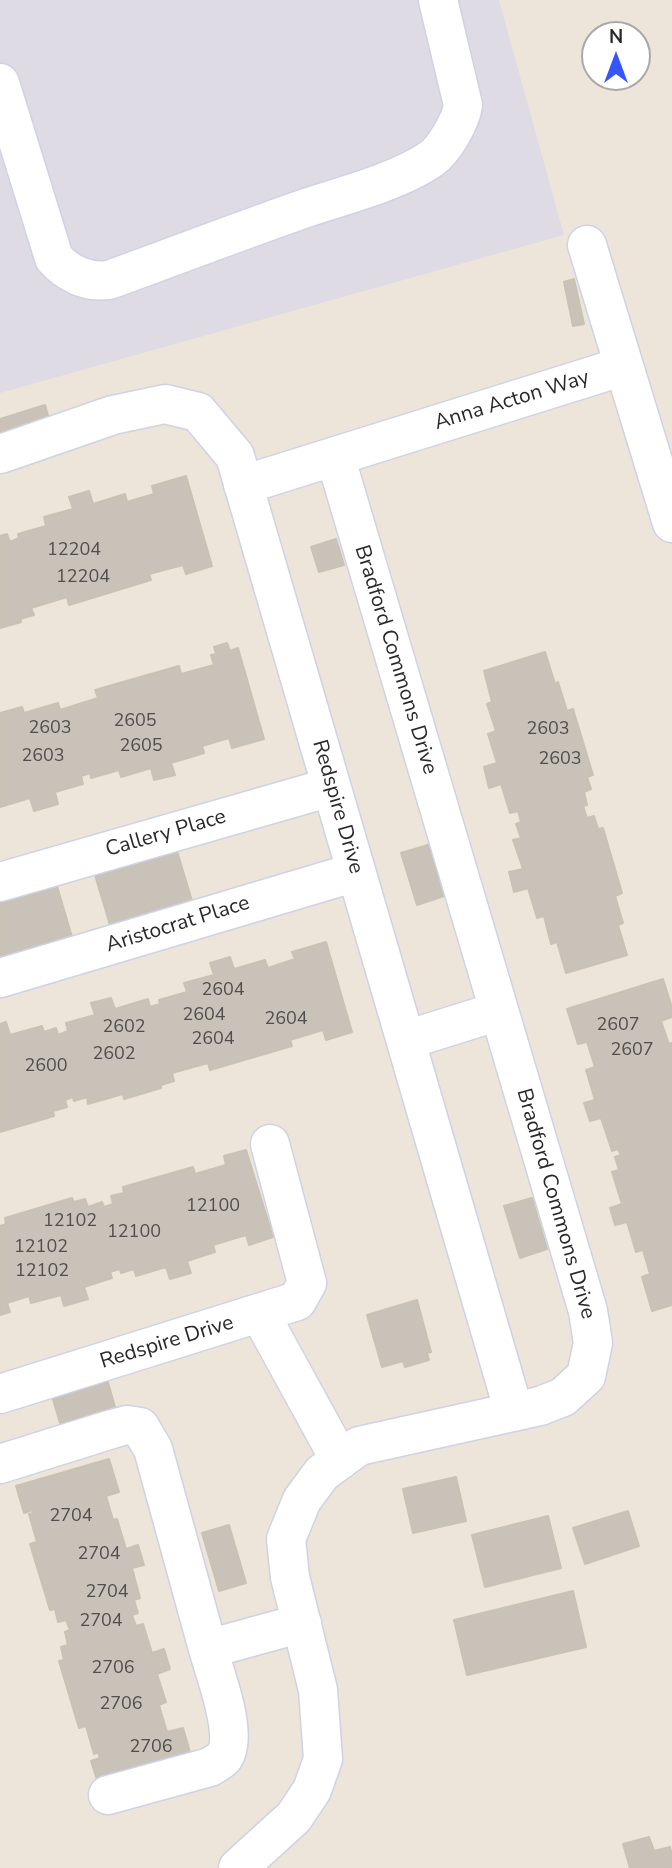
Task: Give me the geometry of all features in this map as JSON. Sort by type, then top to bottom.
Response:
[{"type":"street","points":[[0,83],[54,258],[68,271],[97,282],[109,280],[390,179],[433,158],[457,125],[463,105],[438,0]]},
{"type":"street","points":[[587,245],[672,523]]},
{"type":"street","name":"Anna Acton Way","points":[[243,485],[624,366]]},
{"type":"street","name":"Redspire Drive","points":[[0,454],[114,415],[165,404],[198,412],[235,456],[514,1412]]},
{"type":"street","name":"Bradford Commons Drive","points":[[238,1868],[295,1817],[312,1790],[323,1759],[318,1690],[290,1577],[286,1539],[302,1500],[322,1473],[359,1446],[540,1406],[563,1396],[586,1376],[593,1343],[588,1311],[335,456]]},
{"type":"street","name":"Callery Place","points":[[0,882],[331,787]]},
{"type":"street","name":"Aristocrat Place","points":[[0,978],[356,872]]},
{"type":"street","points":[[405,1040],[499,1011]]},
{"type":"street","name":"Redspire Drive","points":[[0,1394],[297,1301],[307,1283],[270,1144]]},
{"type":"street","points":[[260,1314],[340,1460]]},
{"type":"street","points":[[0,1464],[127,1425],[141,1427],[153,1449],[225,1706],[230,1738],[223,1758],[210,1767],[108,1796]]},
{"type":"street","points":[[208,1649],[302,1623]]},
{"type":"shaded area","points":[[0,0],[499,0],[564,235],[0,393]]},
{"type":"building","points":[[574,279],[584,324],[573,326],[564,282]]},
{"type":"building","points":[[45,405],[53,432],[0,447],[0,419]]},
{"type":"building","points":[[186,476],[212,566],[186,574],[183,565],[149,574],[151,580],[69,605],[67,597],[31,608],[34,615],[0,628],[0,536],[7,534],[10,542],[19,538],[18,534],[46,526],[44,517],[73,509],[69,497],[89,491],[93,504],[125,494],[127,502],[154,494],[152,486]]},
{"type":"building","points":[[336,539],[344,565],[319,572],[311,547]]},
{"type":"building","points":[[227,643],[230,651],[238,648],[264,739],[232,748],[229,738],[202,746],[204,753],[171,763],[175,775],[154,780],[151,768],[121,777],[119,770],[91,778],[90,773],[81,776],[83,784],[55,792],[58,804],[34,811],[30,798],[0,807],[0,713],[22,707],[24,713],[58,703],[60,710],[98,698],[95,690],[179,666],[181,674],[214,665],[211,655],[216,654],[214,647]]},
{"type":"building","points":[[545,652],[567,711],[573,709],[593,775],[587,777],[591,789],[584,792],[587,805],[583,806],[587,818],[594,816],[598,829],[603,828],[622,893],[615,896],[623,923],[618,925],[627,955],[566,973],[557,942],[551,944],[544,916],[537,918],[528,888],[514,892],[509,872],[523,869],[513,840],[521,838],[516,824],[521,822],[518,811],[510,813],[501,784],[489,788],[484,767],[497,763],[488,734],[496,731],[487,704],[492,702],[484,671]]},
{"type":"building","points":[[428,845],[444,896],[417,905],[401,853]]},
{"type":"building","points":[[177,851],[192,901],[110,925],[95,875]]},
{"type":"building","points":[[57,886],[72,937],[0,958],[0,903]]},
{"type":"building","points":[[326,942],[352,1032],[326,1040],[323,1030],[290,1040],[292,1046],[210,1070],[208,1063],[172,1073],[174,1081],[161,1085],[161,1088],[124,1099],[123,1094],[88,1104],[87,1097],[74,1101],[73,1097],[65,1100],[67,1107],[53,1111],[54,1116],[0,1132],[0,1024],[6,1022],[10,1035],[42,1026],[44,1032],[56,1028],[58,1035],[68,1031],[66,1023],[95,1015],[91,1003],[111,998],[115,1009],[148,999],[150,1007],[160,1004],[159,1000],[187,992],[184,983],[214,975],[210,963],[230,957],[234,969],[265,960],[268,968],[295,959],[292,952]]},
{"type":"building","points":[[663,979],[672,1008],[672,1017],[661,1021],[669,1044],[672,1043],[672,1305],[652,1311],[642,1277],[650,1274],[643,1250],[636,1252],[627,1222],[615,1225],[610,1208],[622,1204],[612,1172],[619,1170],[615,1157],[621,1155],[618,1149],[612,1151],[601,1118],[590,1121],[584,1103],[595,1100],[586,1070],[595,1067],[587,1042],[578,1044],[567,1009]]},
{"type":"building","points":[[246,1150],[273,1237],[249,1245],[246,1235],[213,1245],[215,1252],[187,1261],[191,1273],[170,1279],[166,1267],[136,1276],[134,1269],[121,1273],[120,1269],[110,1272],[112,1278],[84,1287],[88,1299],[64,1306],[61,1295],[31,1303],[29,1296],[7,1303],[10,1312],[0,1315],[0,1226],[6,1224],[5,1218],[72,1198],[74,1202],[85,1199],[88,1207],[102,1202],[104,1207],[113,1204],[111,1196],[124,1193],[123,1187],[193,1167],[195,1174],[226,1165],[224,1156]]},
{"type":"building","points":[[532,1198],[547,1249],[520,1258],[504,1206]]},
{"type":"building","points":[[417,1300],[431,1352],[427,1353],[429,1360],[405,1367],[403,1361],[382,1367],[367,1315]]},
{"type":"building","points":[[107,1379],[115,1407],[60,1423],[52,1396]]},
{"type":"building","points":[[109,1459],[119,1492],[106,1496],[113,1520],[117,1519],[126,1549],[138,1545],[144,1565],[132,1568],[140,1598],[134,1600],[138,1613],[132,1615],[136,1626],[143,1624],[152,1653],[164,1649],[170,1669],[157,1674],[166,1702],[159,1705],[167,1732],[183,1728],[192,1759],[99,1786],[91,1761],[100,1758],[98,1752],[94,1754],[86,1726],[79,1728],[59,1661],[64,1660],[61,1647],[68,1645],[65,1632],[70,1630],[66,1620],[58,1622],[55,1609],[50,1610],[30,1544],[37,1542],[29,1514],[34,1513],[33,1510],[24,1513],[16,1486]]},
{"type":"building","points":[[456,1477],[466,1521],[413,1533],[403,1489]]},
{"type":"building","points":[[628,1511],[639,1546],[585,1564],[573,1528]]},
{"type":"building","points":[[548,1516],[561,1568],[485,1587],[472,1535]]},
{"type":"building","points":[[229,1525],[246,1583],[219,1591],[202,1533]]},
{"type":"building","points":[[573,1591],[586,1647],[467,1675],[454,1620]]},
{"type":"building","points":[[649,1837],[654,1851],[670,1847],[672,1868],[630,1868],[623,1844]]}]
